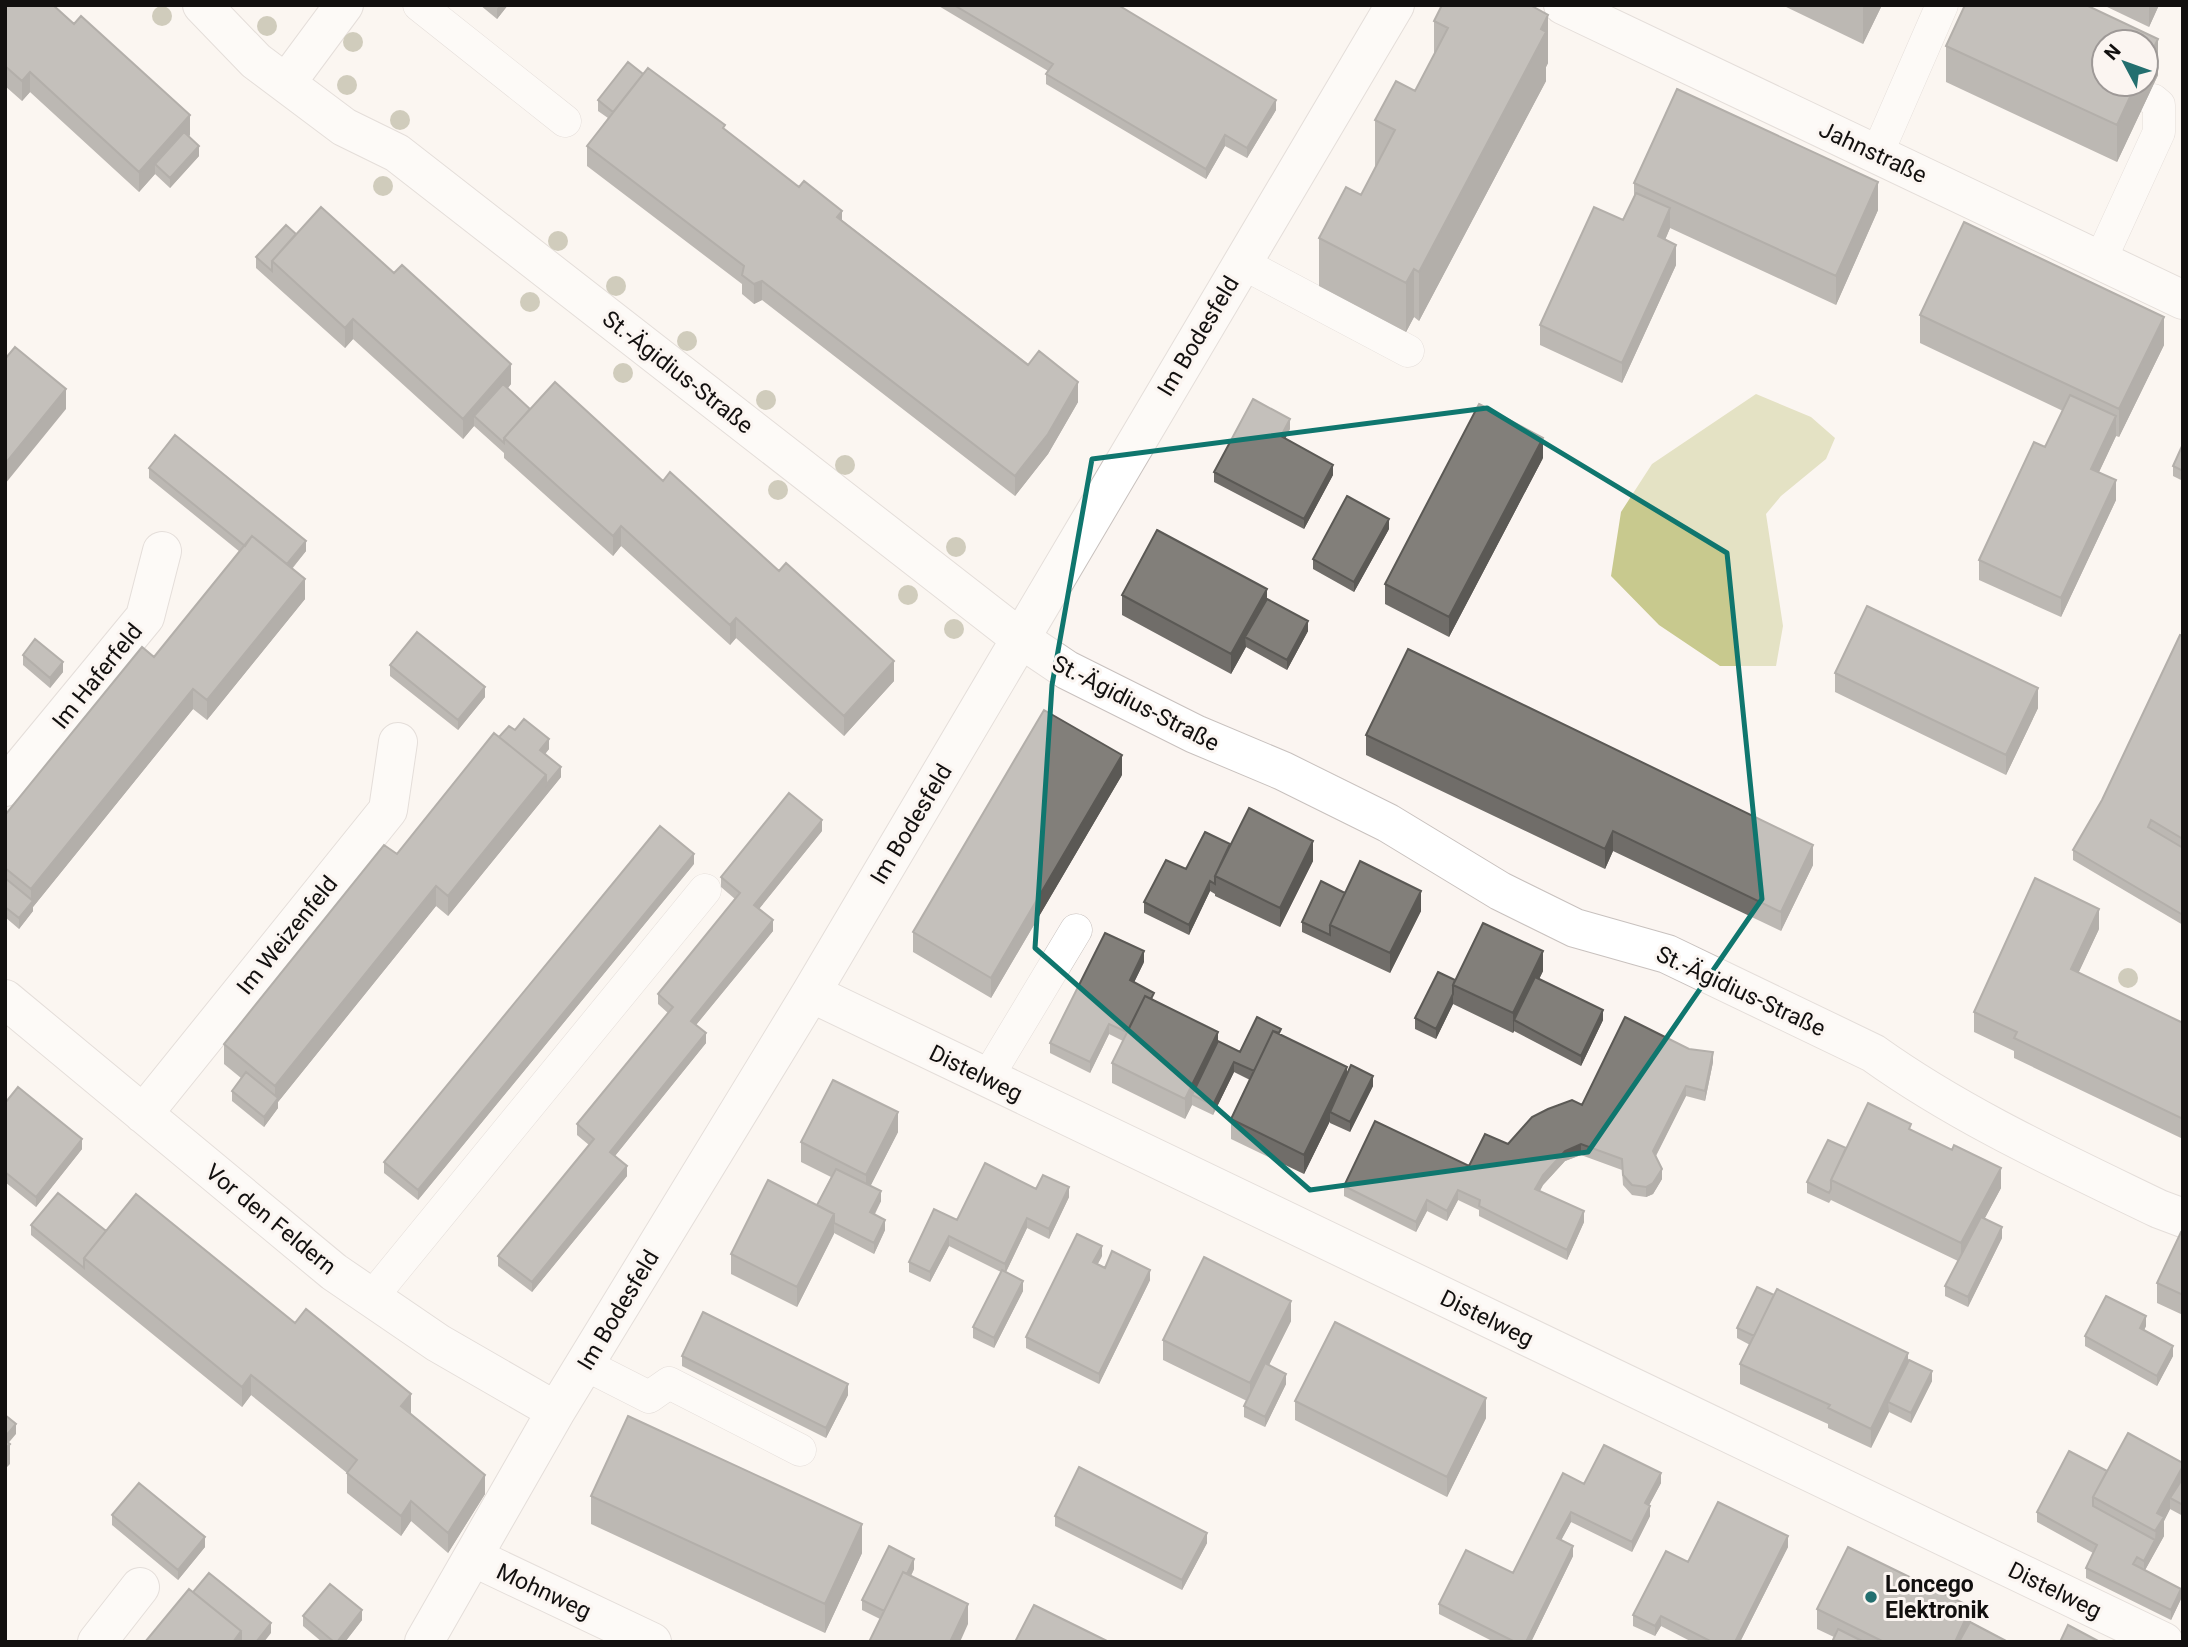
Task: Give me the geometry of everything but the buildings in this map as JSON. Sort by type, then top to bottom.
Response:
[{"type":"street","points":[[287,82],[344,5]]},
{"type":"street","name":"Im Bodesfeld","points":[[424,1642],[475,1558],[556,1411],[811,993],[1395,5]]},
{"type":"street","name":"Jahnstraße","points":[[1563,5],[2183,300]]},
{"type":"street","name":"St.-Ägidius-Straße","points":[[205,7],[256,61],[344,127],[397,153],[1021,639],[1067,670],[1195,734],[1283,771],[1388,823],[1513,897],[1575,928],[1668,954],[1873,1053],[1904,1075],[2050,1156],[2183,1218]]},
{"type":"street","name":"Im Haferfeld","points":[[5,787],[145,617],[162,551]]},
{"type":"street","name":"Im Weizenfeld","points":[[143,1114],[388,810],[398,742]]},
{"type":"street","name":"Distelweg","points":[[811,993],[2164,1642]]},
{"type":"street","name":"Vor den Feldern","points":[[5,999],[334,1272],[438,1343],[556,1411]]},
{"type":"street","name":"Mohnweg","points":[[475,1558],[603,1631],[652,1642]]},
{"type":"street","points":[[97,1642],[140,1587]]},
{"type":"lane","points":[[419,5],[565,121]]},
{"type":"lane","points":[[1877,154],[1942,5]]},
{"type":"lane","points":[[2101,261],[2159,132],[2159,105],[2153,100]]},
{"type":"lane","points":[[1242,263],[1408,351]]},
{"type":"lane","points":[[372,1297],[705,890]]},
{"type":"lane","points":[[987,1078],[1076,930]]},
{"type":"lane","points":[[584,1364],[649,1397],[669,1383],[800,1450]]},
{"type":"highlighted area","points":[[1487,408],[1727,553],[1762,899],[1588,1152],[1310,1190],[1035,948],[1052,685],[1092,459]]},
{"type":"green space","points":[[1756,394],[1811,417],[1835,438],[1826,459],[1781,496],[1766,514],[1783,626],[1776,666],[1720,666],[1659,625],[1611,576],[1621,512],[1652,464]]},
{"type":"place","name":"Loncego Elektronik","points":[[1871,1597]]}]
